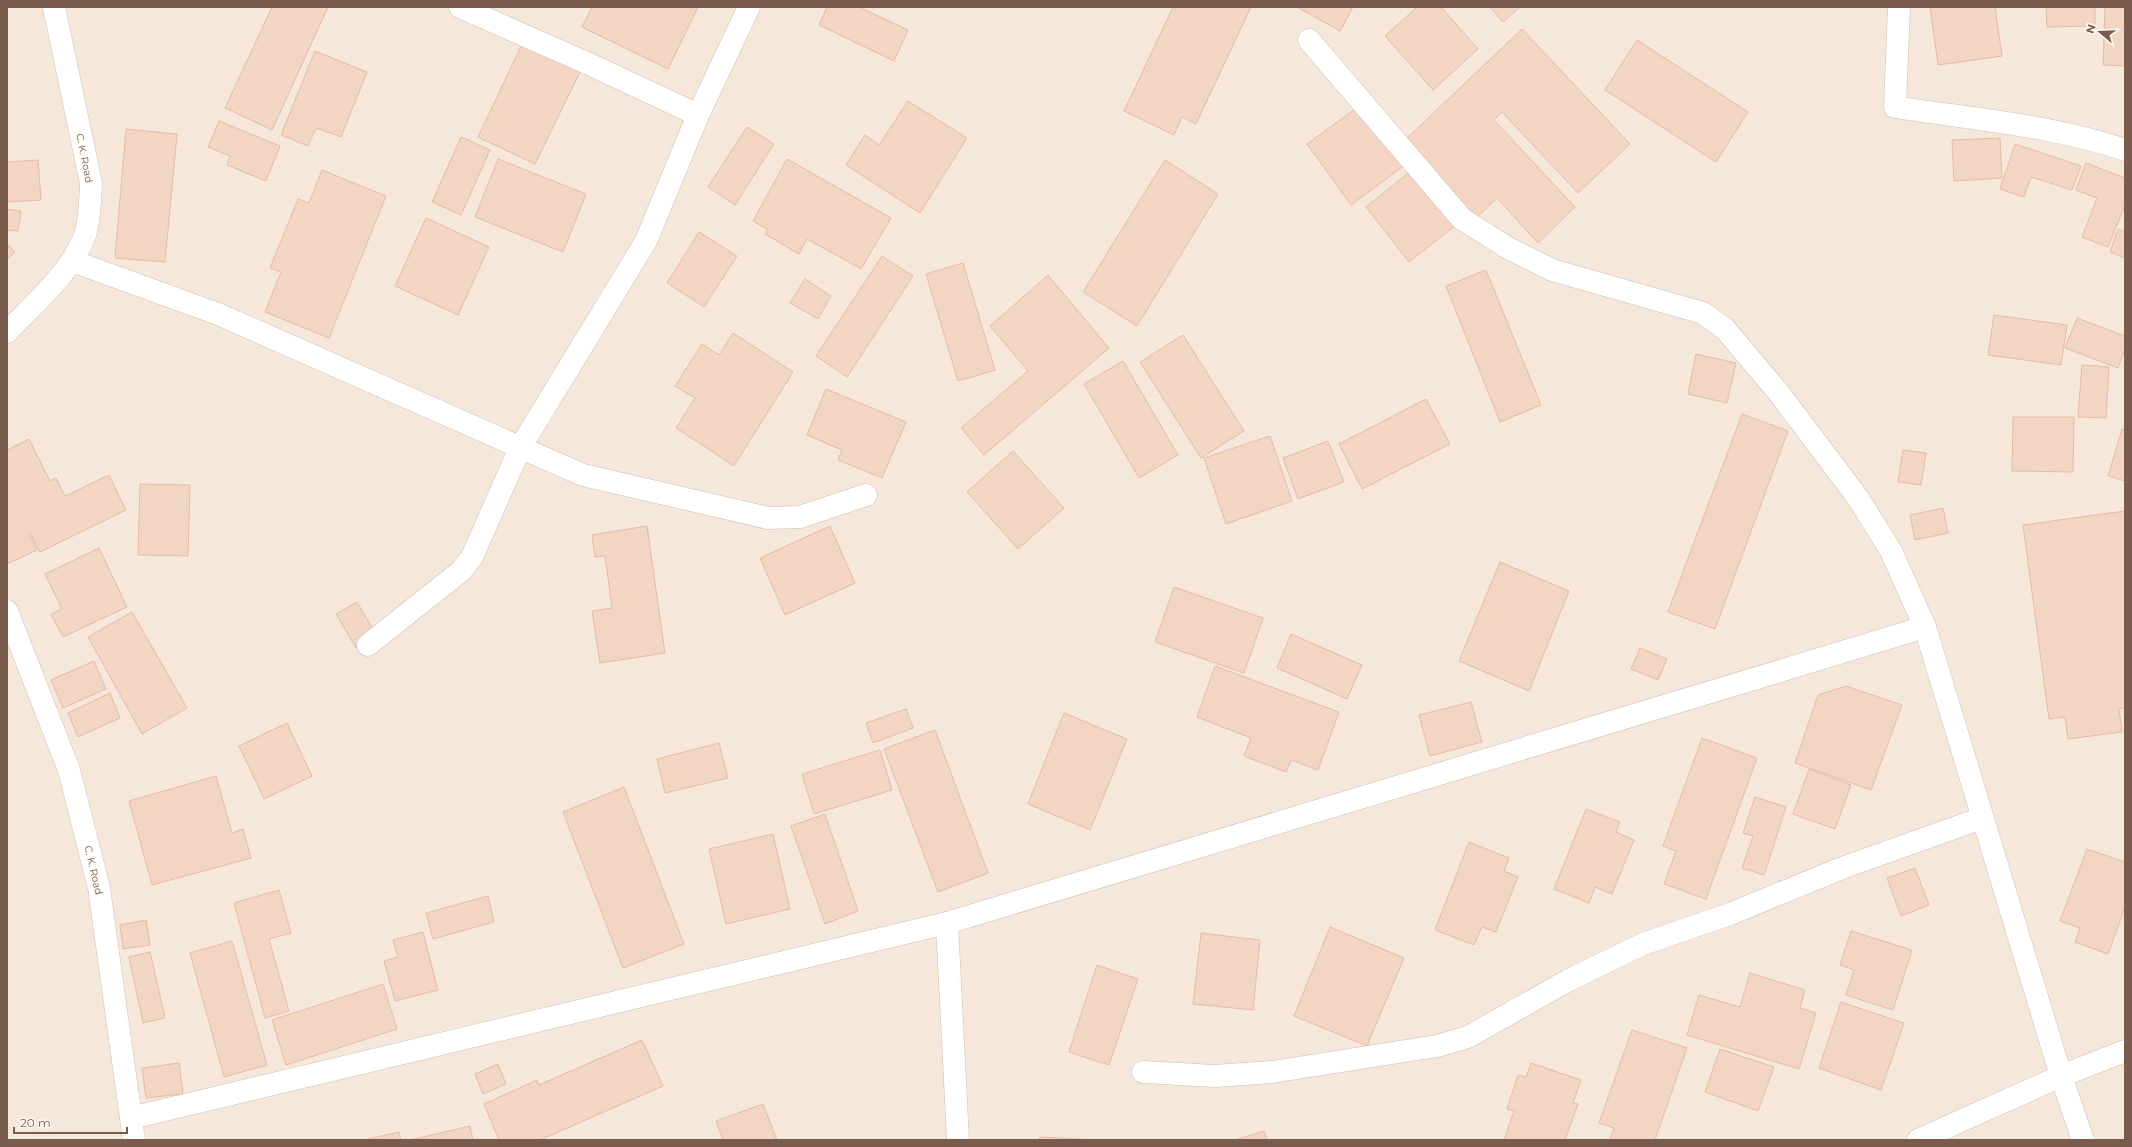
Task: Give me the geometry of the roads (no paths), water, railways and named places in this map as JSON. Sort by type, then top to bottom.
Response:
[{"type":"street","name":"C. K. Road","points":[[7,332],[72,261],[85,233],[90,210],[91,183],[54,7]]},
{"type":"street","points":[[460,7],[587,63],[698,115]]},
{"type":"street","points":[[368,645],[461,571],[472,556],[520,448],[646,241],[698,115],[749,7]]},
{"type":"street","points":[[1899,7],[1895,107],[2038,129],[2104,143],[2125,150]]},
{"type":"street","points":[[1309,40],[1462,219],[1508,248],[1552,270],[1703,313],[1725,330],[1779,393],[1858,498],[1891,551],[1925,628],[2061,1076],[2083,1140]]},
{"type":"street","points":[[72,261],[218,314],[583,475],[768,518],[800,517],[866,495]]},
{"type":"street","name":"C. K. Road","points":[[7,611],[69,770],[99,888],[134,1140]]},
{"type":"street","points":[[131,1118],[947,923],[1925,628]]},
{"type":"street","points":[[1143,1072],[1215,1076],[1272,1072],[1437,1046],[1468,1037],[1567,981],[1643,944],[1730,914],[1842,868],[1982,818]]},
{"type":"street","points":[[947,923],[958,1140]]},
{"type":"street","points":[[1918,1140],[2061,1076],[2125,1051]]}]
